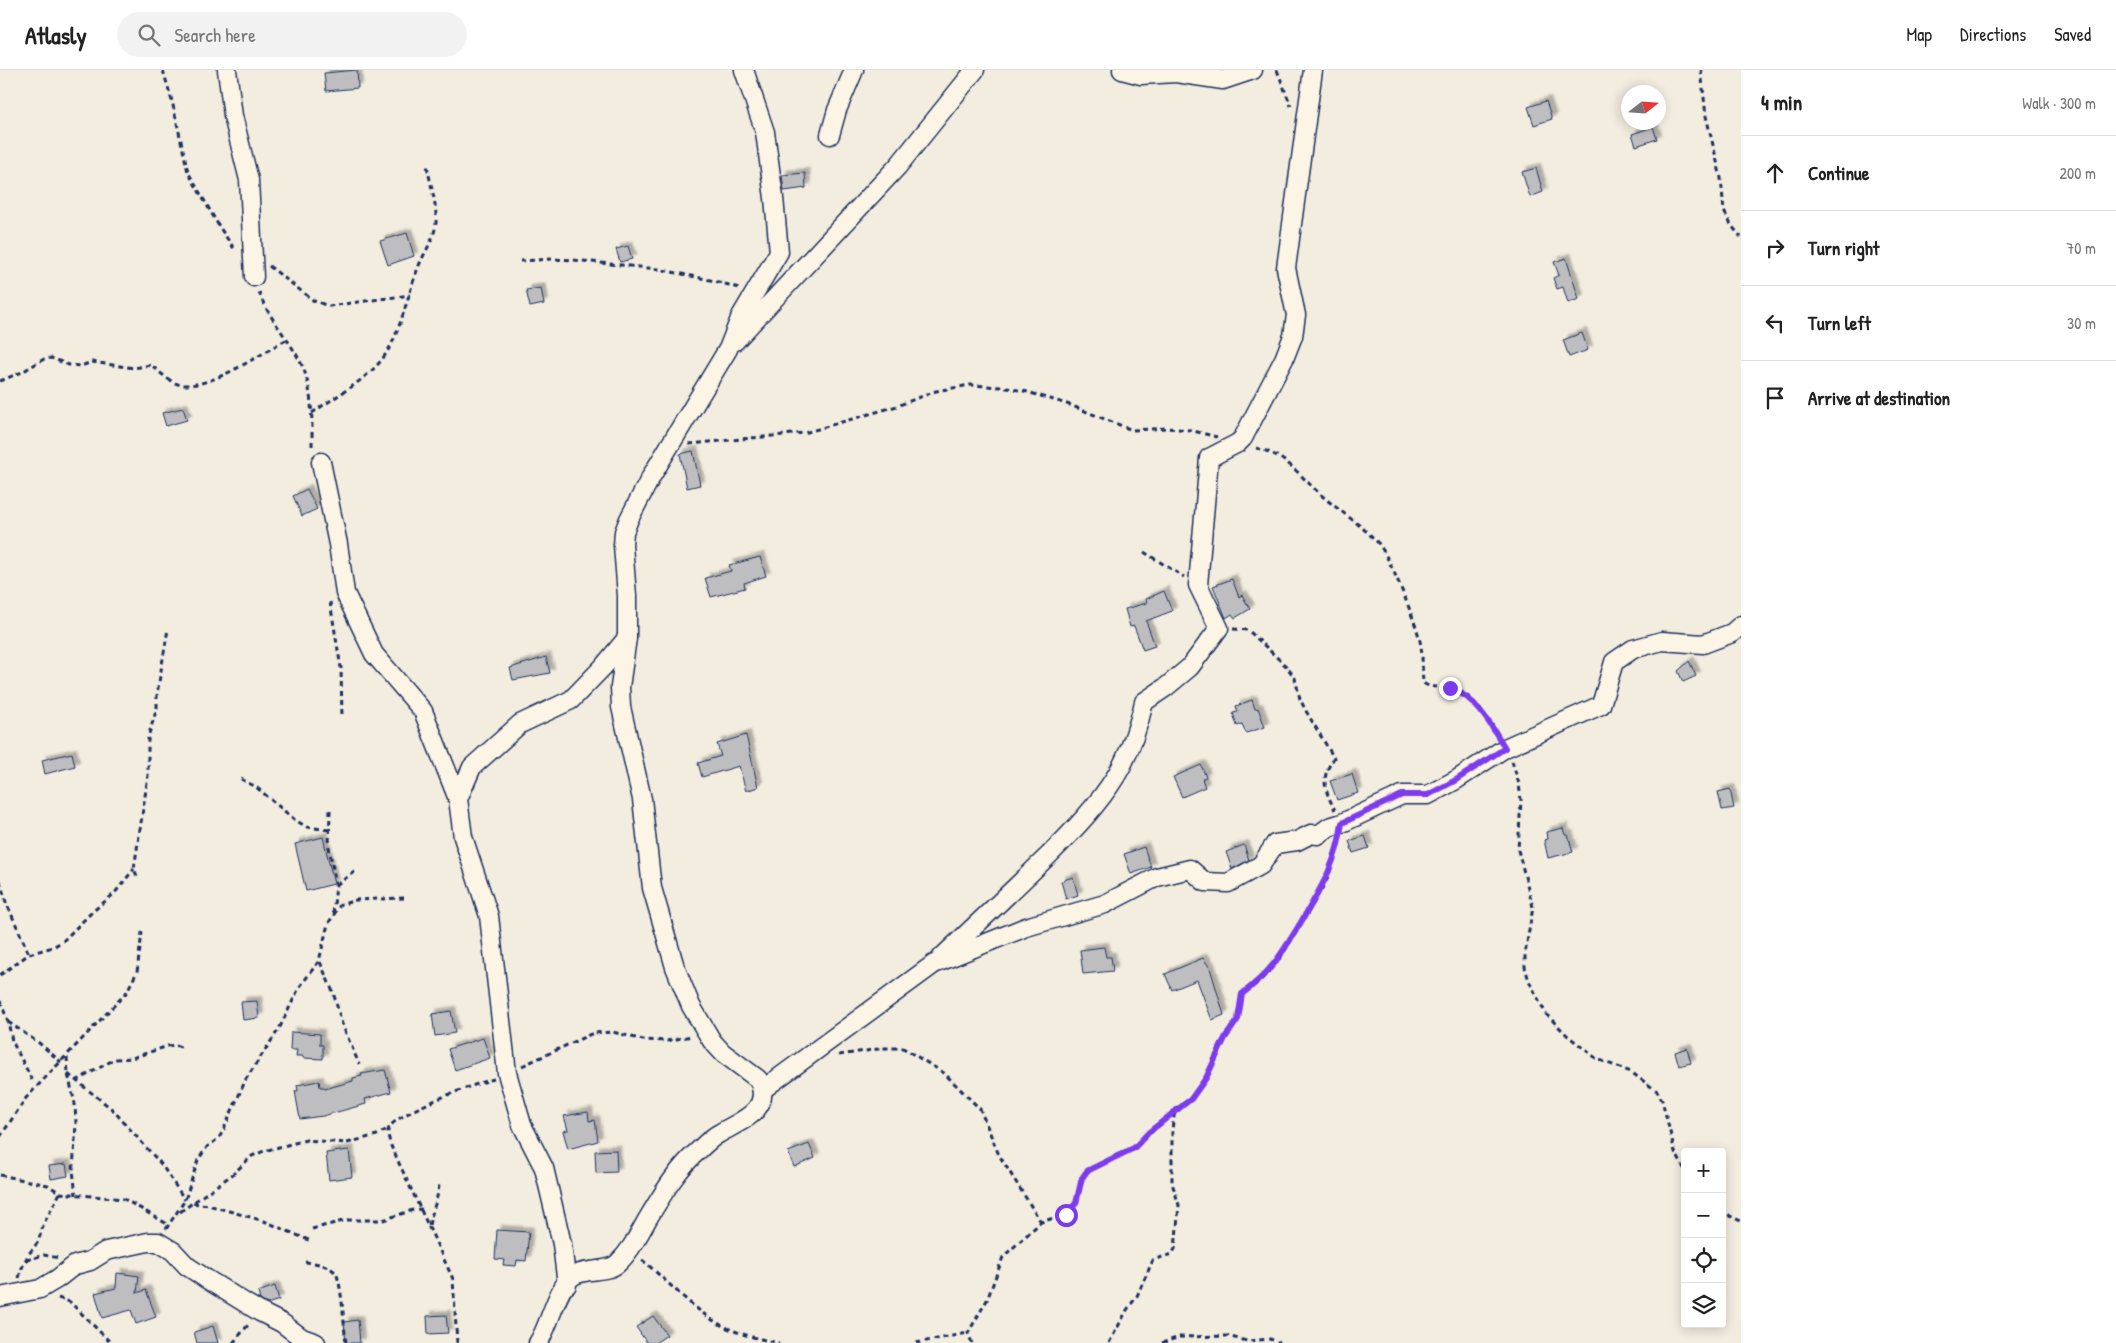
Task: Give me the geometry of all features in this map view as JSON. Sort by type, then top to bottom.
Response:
[{"type":"street","points":[[227,70],[233,116],[249,180],[245,253],[254,277]]},
{"type":"street","points":[[538,1343],[560,1293],[573,1276],[615,1266],[630,1250],[666,1188],[697,1151],[719,1134],[745,1121],[759,1104],[762,1090],[758,1079],[724,1053],[707,1034],[691,1006],[675,967],[652,888],[642,799],[621,706],[620,687],[627,638],[624,532],[629,519],[669,446],[728,349],[741,316],[779,252],[765,132],[744,70]]},
{"type":"street","points":[[830,135],[837,110],[854,70]]},
{"type":"street","points":[[728,349],[898,166],[975,70]]},
{"type":"street","points":[[1122,70],[1141,75],[1176,73],[1223,80],[1253,70]]},
{"type":"street","points":[[762,1090],[934,964],[1032,871],[1105,794],[1137,732],[1144,702],[1190,667],[1219,628],[1198,585],[1209,458],[1238,443],[1243,438],[1284,359],[1293,336],[1296,315],[1286,268],[1313,70]]},
{"type":"street","points":[[321,462],[338,544],[345,593],[374,654],[423,711],[458,799],[463,837],[489,916],[507,1073],[522,1125],[544,1168],[562,1244],[567,1284]]},
{"type":"street","points":[[934,964],[999,940],[1026,927],[1105,904],[1157,877],[1190,869],[1205,882],[1228,883],[1261,865],[1275,844],[1297,841],[1311,834],[1318,835],[1329,827],[1342,823],[1402,795],[1428,795],[1456,780],[1505,748],[1601,705],[1614,662],[1633,649],[1662,641],[1703,644],[1732,633],[1741,626]]},
{"type":"street","points":[[458,799],[472,767],[520,724],[571,700],[603,667],[627,638]]},
{"type":"street","points":[[8,1296],[40,1289],[75,1265],[90,1261],[106,1251],[148,1242],[158,1242],[173,1251],[187,1266],[260,1312],[282,1323],[302,1338],[316,1343]]},
{"type":"path","points":[[162,70],[172,101],[188,172],[220,228],[245,253],[292,282],[321,305],[335,306],[410,295]]},
{"type":"path","points":[[1701,70],[1706,116],[1721,178],[1724,211],[1731,225],[1741,238]]},
{"type":"path","points":[[312,413],[379,364],[390,348],[410,295],[417,270],[433,237],[436,221],[427,165]]},
{"type":"path","points":[[520,261],[572,260],[658,269],[728,284],[754,296]]},
{"type":"path","points":[[0,381],[22,372],[44,359],[50,358],[69,365],[80,366],[92,362],[134,368],[151,364],[167,378],[182,386],[200,383],[241,366],[286,340]]},
{"type":"path","points":[[669,446],[804,433],[897,406],[936,391],[970,385],[1000,386],[1024,391],[1070,406],[1132,430],[1167,428],[1190,430],[1278,455],[1289,463],[1321,496],[1352,518],[1380,546],[1412,616],[1420,640],[1423,683],[1428,686],[1450,688],[1462,692],[1473,702],[1511,758],[1519,784],[1521,806],[1518,850],[1532,907],[1525,954],[1525,967],[1529,981],[1546,1014],[1568,1036],[1597,1059],[1631,1072],[1656,1091],[1662,1100],[1676,1152],[1681,1162]]},
{"type":"path","points":[[1144,552],[1198,585]]},
{"type":"path","points":[[968,1333],[986,1300],[1003,1257],[1041,1222],[1069,1213],[1076,1203],[1082,1178],[1087,1171],[1134,1148],[1175,1110],[1191,1099],[1206,1078],[1225,1038],[1238,1019],[1242,994],[1261,979],[1280,958],[1326,881],[1340,837],[1342,823],[1325,790],[1326,770],[1334,758],[1306,711],[1295,678],[1273,652],[1248,630],[1219,628]]},
{"type":"path","points":[[0,975],[29,954],[53,947],[62,941],[114,894],[134,869],[148,776],[148,737],[157,708],[157,694],[168,630]]},
{"type":"path","points":[[241,779],[256,787],[295,820],[307,826],[329,830]]},
{"type":"path","points":[[330,810],[328,847],[336,885],[333,916]]},
{"type":"path","points":[[134,869],[137,876]]},
{"type":"path","points":[[336,885],[357,870]]},
{"type":"path","points":[[0,881],[6,902],[29,954]]},
{"type":"path","points":[[158,1242],[185,1200],[198,1160],[207,1147],[219,1138],[246,1079],[279,1029],[299,988],[319,961],[328,924],[340,905],[356,900],[404,898]]},
{"type":"path","points":[[0,1137],[26,1098],[126,993],[137,972],[142,932]]},
{"type":"path","points":[[319,961],[333,992],[342,1024],[359,1064]]},
{"type":"path","points":[[0,1001],[8,1022],[12,1041],[32,1080]]},
{"type":"path","points":[[8,1022],[39,1043],[61,1062]]},
{"type":"path","points":[[177,1214],[232,1174],[252,1156],[306,1140],[347,1143],[377,1135],[395,1121],[422,1106],[474,1084],[507,1073],[594,1033],[613,1032],[643,1040],[667,1041],[707,1034]]},
{"type":"path","points":[[76,1081],[115,1059],[132,1058],[168,1046],[175,1045],[183,1048]]},
{"type":"path","points":[[808,1057],[903,1048],[937,1068],[980,1109],[999,1155],[1041,1222]]},
{"type":"path","points":[[67,1056],[68,1074],[76,1104],[73,1170],[76,1195]]},
{"type":"path","points":[[68,1074],[117,1115],[161,1164],[185,1200]]},
{"type":"path","points":[[1109,1343],[1126,1310],[1137,1296],[1153,1260],[1172,1254],[1175,1250],[1179,1205],[1172,1182],[1172,1129],[1175,1110]]},
{"type":"path","points":[[389,1127],[388,1136],[392,1146],[453,1279],[457,1343]]},
{"type":"path","points":[[0,1175],[48,1185],[60,1193],[124,1200],[169,1226]]},
{"type":"path","points":[[429,1226],[438,1198],[439,1184]]},
{"type":"path","points":[[8,1296],[26,1260],[38,1242],[44,1223],[60,1193]]},
{"type":"path","points":[[192,1203],[208,1205],[264,1221],[311,1240]]},
{"type":"path","points":[[312,1229],[347,1220],[383,1220],[422,1209]]},
{"type":"path","points":[[1726,1212],[1741,1221]]},
{"type":"path","points":[[630,1250],[708,1317],[724,1327],[742,1334],[779,1343]]},
{"type":"path","points":[[26,1260],[44,1255],[75,1265]]},
{"type":"path","points":[[305,1262],[326,1266],[336,1273],[346,1343]]},
{"type":"path","points":[[40,1289],[54,1297],[70,1302],[111,1343]]},
{"type":"path","points":[[234,1343],[260,1312]]},
{"type":"path","points":[[916,1343],[968,1333]]},
{"type":"path","points":[[968,1333],[972,1343]]},
{"type":"path","points":[[1162,1343],[1179,1336],[1227,1336],[1247,1341],[1270,1339],[1280,1343]]},
{"type":"building","points":[[357,70],[358,88],[326,91],[324,73]]},
{"type":"building","points":[[1546,101],[1552,119],[1534,125],[1528,107]]},
{"type":"building","points":[[1644,130],[1654,130],[1657,139],[1636,146],[1632,134]]},
{"type":"building","points":[[1536,168],[1543,192],[1530,197],[1522,172]]},
{"type":"building","points":[[805,173],[806,188],[784,191],[782,175]]},
{"type":"building","points":[[407,233],[414,256],[388,265],[380,241]]},
{"type":"building","points":[[628,246],[632,259],[620,262],[616,249]]},
{"type":"building","points":[[1566,258],[1579,299],[1568,303],[1563,287],[1557,289],[1553,278],[1559,275],[1554,262]]},
{"type":"building","points":[[541,288],[544,304],[530,307],[526,290]]},
{"type":"building","points":[[1582,333],[1588,350],[1569,357],[1563,340]]},
{"type":"building","points":[[183,408],[187,420],[166,426],[162,413]]},
{"type":"building","points":[[693,451],[700,485],[687,488],[680,454]]},
{"type":"building","points":[[307,489],[317,509],[302,516],[293,496]]},
{"type":"building","points":[[760,557],[766,576],[744,583],[745,588],[711,597],[705,578],[731,571],[729,565]]},
{"type":"building","points":[[1232,579],[1239,597],[1242,595],[1250,609],[1235,618],[1232,614],[1226,618],[1213,586]]},
{"type":"building","points":[[1164,591],[1172,611],[1146,621],[1155,646],[1143,650],[1134,626],[1130,627],[1125,609],[1147,603],[1146,599]]},
{"type":"building","points":[[546,657],[550,673],[513,680],[510,668]]},
{"type":"building","points":[[1689,661],[1696,676],[1683,682],[1678,671]]},
{"type":"building","points":[[1252,700],[1255,709],[1258,708],[1265,727],[1246,733],[1242,724],[1237,726],[1233,713],[1238,712],[1236,706]]},
{"type":"building","points":[[746,735],[758,787],[746,791],[739,766],[702,777],[698,763],[721,756],[717,744]]},
{"type":"building","points":[[72,753],[75,766],[45,774],[42,760]]},
{"type":"building","points":[[1201,765],[1206,777],[1202,779],[1205,787],[1182,797],[1173,777]]},
{"type":"building","points":[[1352,774],[1358,793],[1337,800],[1330,781]]},
{"type":"building","points":[[1730,789],[1734,808],[1722,810],[1718,792]]},
{"type":"building","points":[[1563,828],[1565,835],[1568,835],[1573,852],[1548,858],[1544,840],[1547,839],[1546,832]]},
{"type":"building","points":[[1365,836],[1369,848],[1353,853],[1349,841]]},
{"type":"building","points":[[323,837],[334,884],[306,891],[295,844]]},
{"type":"building","points":[[1244,845],[1249,860],[1232,869],[1226,852]]},
{"type":"building","points":[[1144,847],[1151,867],[1131,874],[1124,854]]},
{"type":"building","points":[[1073,877],[1078,895],[1066,899],[1061,881]]},
{"type":"building","points":[[1104,947],[1106,957],[1111,957],[1113,971],[1083,974],[1080,950]]},
{"type":"building","points":[[1203,958],[1210,968],[1224,1015],[1212,1020],[1197,980],[1172,990],[1165,974]]},
{"type":"building","points":[[257,1001],[259,1018],[243,1020],[241,1002]]},
{"type":"building","points":[[451,1011],[455,1033],[435,1036],[432,1014]]},
{"type":"building","points":[[291,1032],[320,1034],[320,1045],[323,1045],[323,1059],[296,1056],[297,1050],[290,1050]]},
{"type":"building","points":[[483,1038],[490,1058],[455,1070],[448,1049]]},
{"type":"building","points":[[1687,1048],[1691,1063],[1679,1066],[1675,1052]]},
{"type":"building","points":[[385,1070],[391,1092],[365,1099],[366,1104],[323,1116],[300,1119],[295,1091],[298,1091],[297,1085],[319,1081],[320,1087],[325,1089],[353,1081],[353,1078],[362,1076],[361,1074]]},
{"type":"building","points":[[588,1112],[589,1121],[595,1120],[598,1141],[568,1149],[563,1131],[568,1130],[564,1116]]},
{"type":"building","points":[[809,1144],[815,1158],[794,1167],[788,1152]]},
{"type":"building","points":[[349,1150],[352,1177],[329,1180],[326,1153]]},
{"type":"building","points":[[616,1150],[617,1172],[596,1173],[595,1151]]},
{"type":"building","points":[[66,1164],[68,1176],[51,1179],[49,1166]]},
{"type":"building","points":[[497,1230],[529,1232],[526,1261],[517,1260],[516,1266],[503,1265],[504,1260],[495,1259]]},
{"type":"building","points":[[117,1273],[139,1276],[137,1293],[146,1290],[156,1317],[136,1324],[131,1310],[102,1318],[95,1293],[116,1288]]},
{"type":"building","points":[[275,1286],[279,1300],[267,1304],[260,1300],[258,1292]]},
{"type":"building","points":[[446,1315],[448,1333],[428,1334],[427,1316]]},
{"type":"building","points":[[653,1316],[667,1335],[655,1343],[647,1343],[636,1327]]},
{"type":"building","points":[[358,1320],[360,1343],[346,1343],[344,1322]]},
{"type":"building","points":[[213,1326],[218,1343],[197,1343],[194,1332]]},
{"type":"route","points":[[1066,1215],[1076,1203],[1082,1178],[1087,1171],[1134,1148],[1149,1132],[1191,1099],[1206,1078],[1225,1038],[1238,1019],[1242,994],[1261,979],[1280,958],[1326,881],[1340,837],[1342,823],[1402,795],[1428,795],[1456,780],[1505,748],[1473,702],[1462,692],[1450,688]]}]
